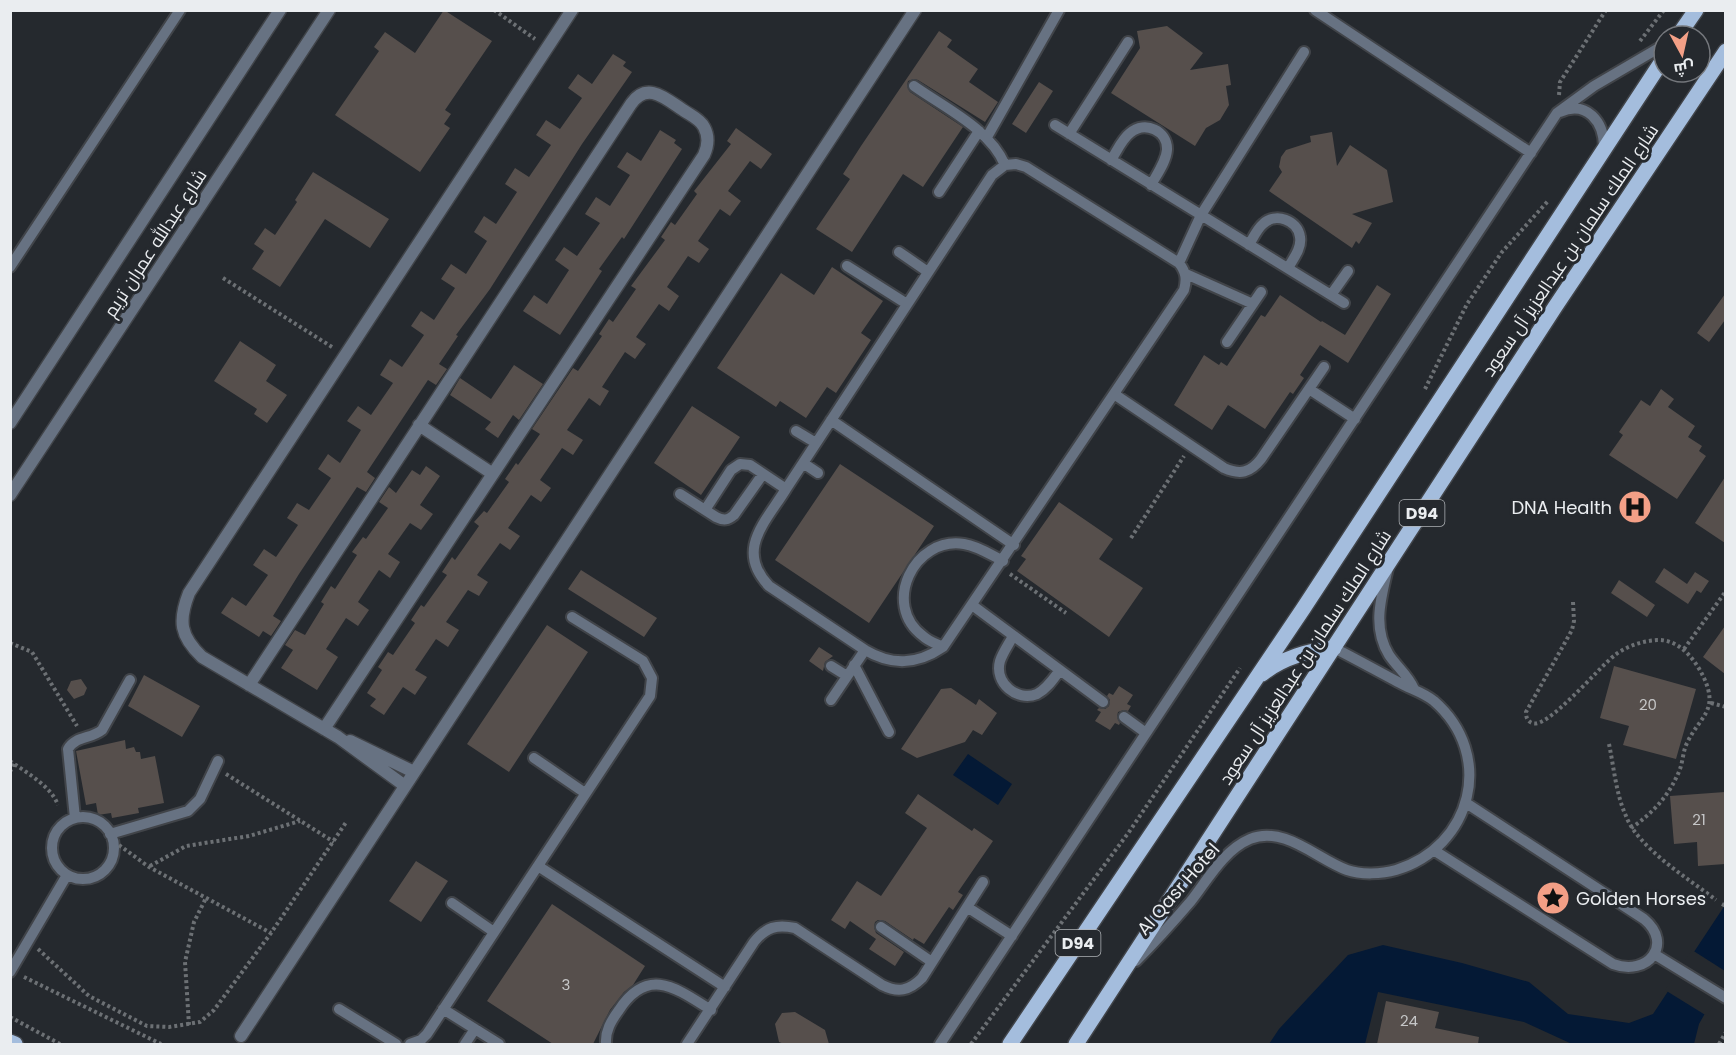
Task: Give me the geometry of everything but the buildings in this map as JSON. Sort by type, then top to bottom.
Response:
[{"type":"main road","points":[[1686,24],[1695,11]]},
{"type":"main road","name":"شارع الملك سلمان بن عبدالعزيز آل سعود","points":[[1076,1044],[1555,307],[1725,51]]},
{"type":"main road","name":"شارع الملك سلمان بن عبدالعزيز آل سعود","points":[[1010,1044],[1250,684],[1303,609],[1652,76]]},
{"type":"main road","points":[[1250,684],[1281,662],[1298,654],[1334,648]]},
{"type":"street","name":"شارع عبدالله عمران تريم","points":[[10,423],[280,10]]},
{"type":"street","name":"شارع عبدالله عمران تريم","points":[[10,495],[329,10]]},
{"type":"street","points":[[405,786],[338,737],[202,657],[189,644],[182,628],[182,610],[189,593],[572,10]]},
{"type":"street","points":[[241,1036],[915,10]]},
{"type":"street","points":[[249,685],[636,97],[653,92],[661,95],[701,122],[708,138],[704,155],[324,729]]},
{"type":"street","points":[[419,425],[493,474]]},
{"type":"street","points":[[338,737],[370,749],[414,772]]},
{"type":"lane","points":[[10,267],[180,10]]},
{"type":"lane","points":[[939,192],[983,134],[1059,10]]},
{"type":"lane","points":[[1316,10],[1531,153]]},
{"type":"lane","points":[[1069,134],[1128,42]]},
{"type":"lane","points":[[1179,263],[1201,215],[1304,52]]},
{"type":"lane","points":[[940,1044],[1557,113],[1594,86],[1652,52]]},
{"type":"lane","points":[[914,86],[983,134],[1001,155],[1005,165]]},
{"type":"lane","points":[[1557,113],[1572,109],[1588,112],[1598,121],[1604,134],[1604,147]]},
{"type":"lane","points":[[1055,125],[1344,303]]},
{"type":"lane","points":[[1111,160],[1129,133],[1138,128],[1148,127],[1157,130],[1164,137],[1167,147],[1166,157],[1151,185]]},
{"type":"lane","points":[[1186,274],[1184,290],[944,647],[919,660],[904,662],[877,657],[769,586],[758,575],[753,561],[753,546],[759,532],[992,175],[1005,165],[1016,164],[1026,167],[1179,263],[1186,274],[1252,304]]},
{"type":"lane","points":[[1250,245],[1263,224],[1271,219],[1281,218],[1290,221],[1297,228],[1300,238],[1299,248],[1288,268]]},
{"type":"lane","points":[[899,252],[928,272]]},
{"type":"lane","points":[[847,266],[907,304]]},
{"type":"lane","points":[[1331,295],[1348,271]]},
{"type":"lane","points":[[1227,342],[1261,292]]},
{"type":"lane","points":[[1114,394],[1224,468],[1234,472],[1245,472],[1261,459],[1324,367]]},
{"type":"lane","points":[[1309,389],[1354,418]]},
{"type":"lane","points":[[831,420],[1014,545]]},
{"type":"lane","points":[[796,431],[816,443]]},
{"type":"lane","points":[[803,463],[818,473]]},
{"type":"lane","points":[[705,510],[735,466],[745,464],[786,489]]},
{"type":"lane","points":[[680,494],[722,520],[729,519],[763,474]]},
{"type":"lane","points":[[944,647],[922,636],[907,615],[904,588],[915,564],[925,554],[937,548],[950,544],[963,544],[976,547],[1001,564]]},
{"type":"lane","name":"Al Qasr Hotel","points":[[1390,562],[1380,604],[1379,629],[1390,655],[1406,673],[1414,689]]},
{"type":"lane","points":[[972,605],[1103,702]]},
{"type":"lane","points":[[414,1044],[427,1034],[650,696],[652,678],[643,661],[572,617]]},
{"type":"lane","points":[[1013,636],[1000,660],[999,669],[1005,685],[1011,691],[1028,696],[1037,694],[1044,690],[1060,670]]},
{"type":"lane","name":"Al Qasr Hotel","points":[[1121,976],[1170,924],[1222,860],[1235,847],[1252,838],[1270,836],[1288,840],[1348,870],[1371,873],[1394,871],[1415,863],[1435,851],[1454,829],[1466,803],[1470,780],[1468,756],[1460,734],[1448,715],[1432,700],[1414,689],[1334,648]]},
{"type":"lane","points":[[831,700],[865,650]]},
{"type":"lane","points":[[854,665],[889,732]]},
{"type":"lane","points":[[831,666],[847,676]]},
{"type":"lane","points":[[75,818],[68,749],[71,743],[102,730],[130,680]]},
{"type":"lane","points":[[1124,717],[1146,733]]},
{"type":"lane","points":[[534,759],[585,794]]},
{"type":"lane","points":[[112,837],[188,811],[200,799],[217,764]]},
{"type":"lane","points":[[1435,851],[1613,964],[1631,968],[1640,966],[1648,962],[1654,954],[1657,939],[1650,924],[1644,919],[1466,803]]},
{"type":"lane","points":[[86,817],[96,820],[112,837],[113,853],[109,864],[101,873],[90,878],[67,875],[58,867],[52,856],[52,844],[56,832],[64,823],[75,818],[86,817]]},
{"type":"lane","points":[[538,866],[725,987]]},
{"type":"lane","points":[[10,972],[67,875]]},
{"type":"lane","points":[[687,1044],[754,942],[772,927],[795,928],[882,985],[892,990],[904,990],[914,986],[922,978],[983,882]]},
{"type":"lane","points":[[452,903],[494,932]]},
{"type":"lane","points":[[967,907],[1012,936]]},
{"type":"lane","points":[[881,927],[932,962]]},
{"type":"lane","points":[[1654,954],[1725,998]]},
{"type":"lane","points":[[606,1044],[607,1031],[611,1022],[638,988],[648,985],[668,985],[711,1010]]},
{"type":"lane","points":[[339,1009],[396,1044]]},
{"type":"lane","points":[[443,1009],[500,1044]]},
{"type":"lane","points":[[465,1044],[475,1029]]},
{"type":"path","points":[[494,10],[548,48]]},
{"type":"path","points":[[1557,113],[1560,82],[1606,10]]},
{"type":"path","points":[[1635,48],[1664,10]]},
{"type":"path","points":[[1419,397],[1473,295],[1502,252],[1552,196]]},
{"type":"path","points":[[223,278],[346,356]]},
{"type":"path","points":[[1131,538],[1191,446]]},
{"type":"path","points":[[1001,564],[1066,613]]},
{"type":"path","points":[[1684,649],[1725,591]]},
{"type":"path","points":[[1573,602],[1572,630],[1526,712],[1526,717],[1532,724],[1540,723],[1562,707],[1604,663],[1632,646],[1648,640],[1672,641],[1684,649],[1708,687],[1711,703],[1707,714],[1688,741],[1672,786],[1661,802],[1631,828]]},
{"type":"path","points":[[10,643],[32,652],[84,738]]},
{"type":"path","points":[[971,1044],[1129,832],[1241,667]]},
{"type":"path","points":[[1711,703],[1725,707]]},
{"type":"path","points":[[1609,744],[1622,807],[1631,828],[1642,843],[1716,900]]},
{"type":"path","points":[[10,772],[12,763],[37,780],[55,798],[64,823]]},
{"type":"path","points":[[217,764],[334,842]]},
{"type":"path","points":[[149,867],[186,846],[249,836],[300,821]]},
{"type":"path","points":[[31,938],[38,949],[89,996],[147,1026],[189,1025],[200,1022],[214,1010],[271,933],[347,821]]},
{"type":"path","points":[[112,837],[149,867],[271,933]]},
{"type":"path","points":[[189,1025],[185,962],[194,922],[206,898]]},
{"type":"path","points":[[18,983],[25,976],[161,1044]]},
{"type":"path","points":[[10,1017],[60,1044]]},
{"type":"path","points":[[1719,1044],[1725,1032]]},
{"type":"water","points":[[968,754],[1012,784],[998,805],[953,775]]},
{"type":"water","points":[[1725,905],[1725,978],[1699,1024],[1694,1044],[1572,1044],[1524,1022],[1378,992],[1365,1044],[1269,1044],[1279,1029],[1348,955],[1383,945],[1462,963],[1529,982],[1568,1014],[1629,1023],[1653,1014]]},
{"type":"pier","points":[[1692,950],[1725,971],[1726,984],[1707,1016],[1665,990]]},
{"type":"place","name":"DNA Health","points":[[1635,507]]},
{"type":"place","name":"Golden Horses","points":[[1553,898]]}]
